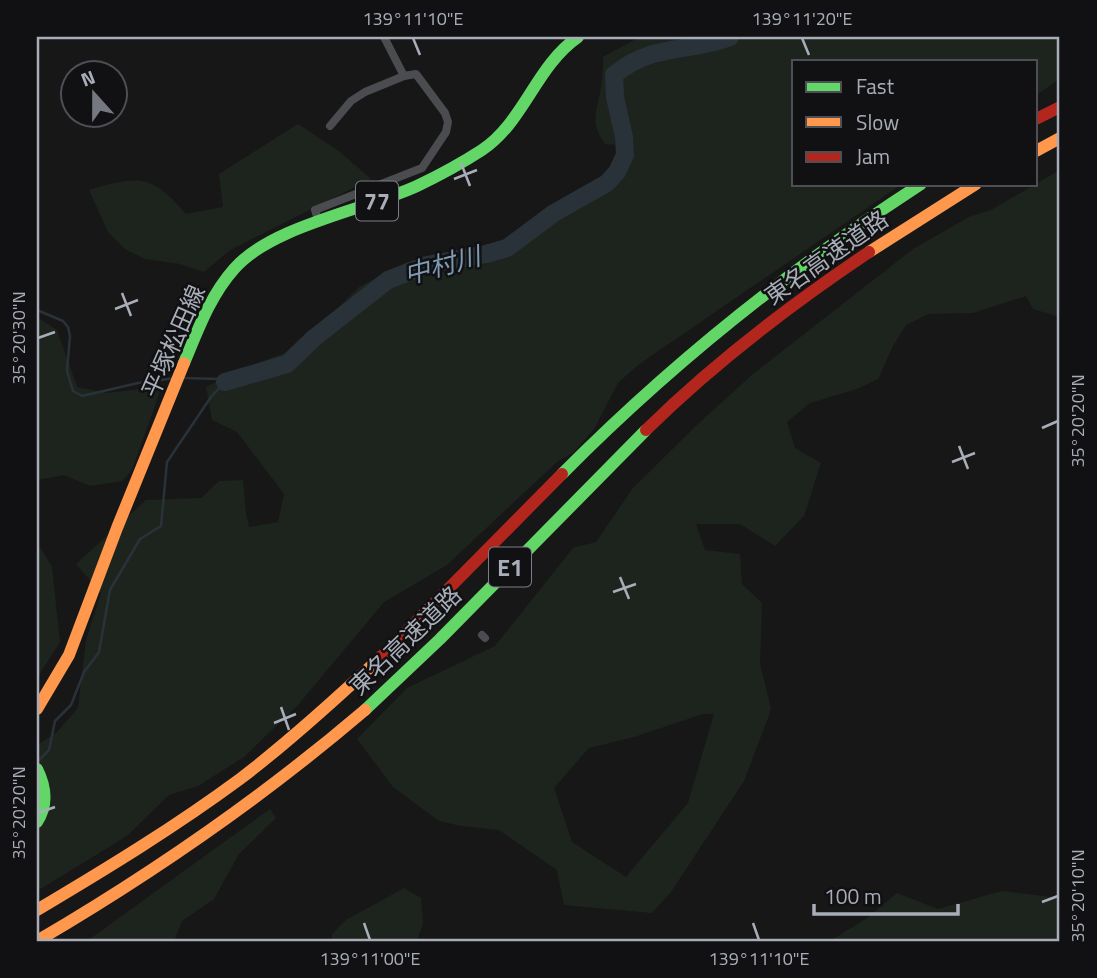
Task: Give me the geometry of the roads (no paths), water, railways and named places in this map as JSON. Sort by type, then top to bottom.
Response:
[{"type":"main road","name":"平塚松田線","points":[[37,709],[69,655],[117,528],[208,305],[234,268],[260,247],[417,186],[484,149],[506,127],[549,64],[565,46],[578,37]]},
{"type":"main road","points":[[1038,118],[1060,107]]},
{"type":"main road","points":[[1038,150],[1060,138]]},
{"type":"main road","name":"東名高速道路","points":[[37,910],[159,836],[302,729],[388,651],[623,414],[694,350],[791,272],[918,186]]},
{"type":"main road","name":"東名高速道路","points":[[37,940],[167,862],[294,770],[368,707],[436,642],[605,469],[715,368],[848,264],[973,186]]},
{"type":"main road","points":[[37,822],[41,817],[45,799],[45,786],[38,771]]},
{"type":"street","points":[[384,37],[404,76]]},
{"type":"street","points":[[319,222],[314,210],[422,168],[446,132],[448,122],[445,113],[416,74],[404,76],[365,92],[351,101],[330,126]]},
{"type":"waterway","name":"中村川","points":[[225,382],[287,364],[314,338],[388,280],[427,265],[507,248],[554,213],[607,183],[617,172],[625,155],[614,75],[628,65],[656,53],[730,37]]},
{"type":"waterway","name":"中村川","points":[[37,310],[63,321],[68,327],[70,336],[67,371],[73,391],[82,396],[138,383],[175,378]]},
{"type":"waterway","points":[[37,762],[49,750],[55,721],[71,705],[84,672],[99,652],[110,590],[140,539],[161,526],[167,462],[211,397],[225,382],[220,379],[182,378]]}]
